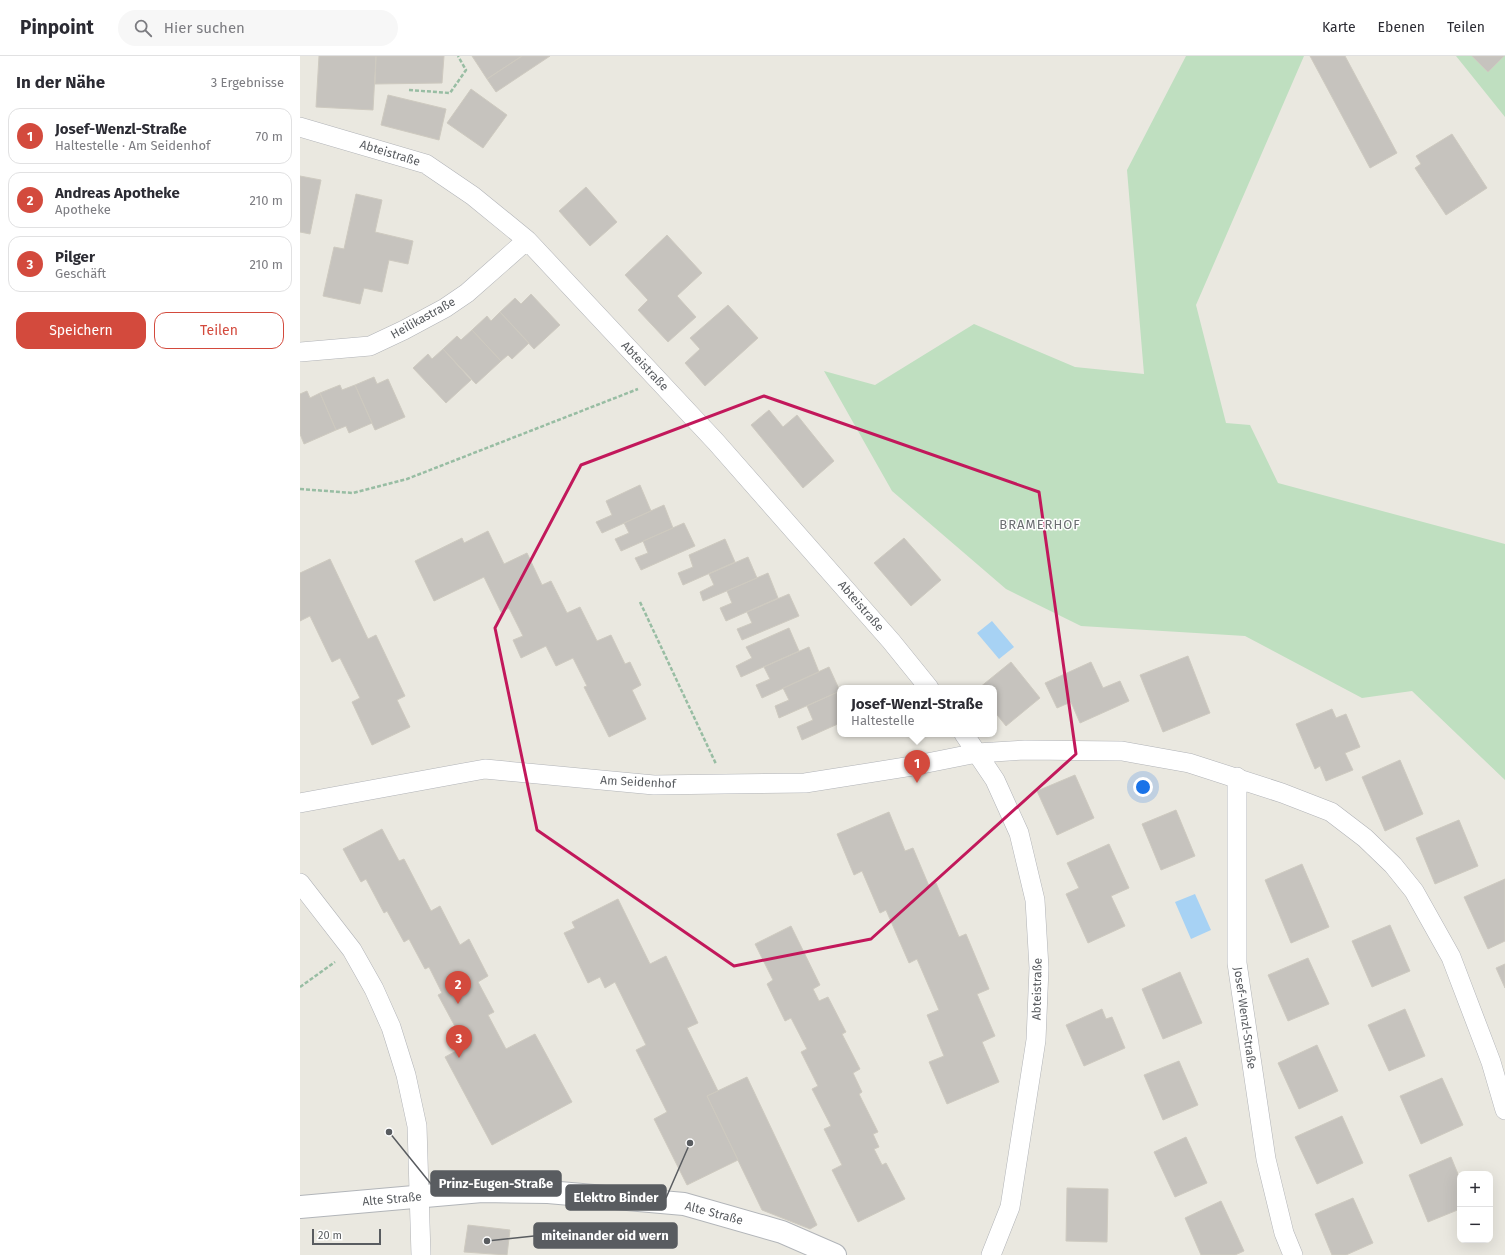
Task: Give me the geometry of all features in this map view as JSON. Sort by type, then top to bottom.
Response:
[{"type":"street","name":"Abteistraße","points":[[300,127],[426,164],[473,196],[527,240],[722,448],[886,635],[926,685]]},
{"type":"street","name":"Heilikastraße","points":[[300,352],[370,346],[404,330],[445,308],[467,293],[527,240]]},
{"type":"street","name":"Abteistraße","points":[[966,737],[995,780],[1019,833],[1035,900],[1039,968],[1036,1040],[1010,1207],[991,1255]]},
{"type":"street","points":[[977,753],[1025,750],[1122,751],[1189,763],[1282,792],[1331,812],[1365,838],[1393,865],[1414,891],[1451,957],[1491,1062],[1505,1110]]},
{"type":"street","name":"Am Seidenhof","points":[[300,803],[485,769],[654,785],[805,783],[912,766],[977,753]]},
{"type":"street","name":"Josef-Wenzl-Straße","points":[[1236,777],[1237,963],[1266,1159],[1284,1233],[1293,1255]]},
{"type":"street","points":[[300,883],[352,950],[380,1002],[391,1027],[406,1075],[417,1126],[421,1255]]},
{"type":"street","name":"Alte Straße","points":[[300,1206],[482,1191],[548,1192],[684,1204],[782,1232],[835,1255]]},
{"type":"path","points":[[409,90],[450,92],[466,70],[458,56]]},
{"type":"path","points":[[300,489],[353,493],[407,479],[659,381]]},
{"type":"path","points":[[640,602],[725,784]]},
{"type":"path","points":[[300,987],[352,950]]},
{"type":"highlighted area","points":[[764,396],[1039,492],[1076,754],[871,939],[734,966],[537,830],[495,628],[581,465]]},
{"type":"green space","points":[[1186,56],[1304,56],[1196,305],[1226,423],[1250,425],[1278,483],[1505,544],[1505,780],[1412,691],[1362,698],[1245,636],[1081,626],[1006,589],[892,491],[824,371],[875,385],[974,324],[1075,367],[1144,374],[1127,170]]},
{"type":"green space","points":[[1456,56],[1505,56],[1505,117]]},
{"type":"water","points":[[992,621],[1014,647],[999,659],[977,633]]},
{"type":"water","points":[[1195,894],[1211,930],[1191,939],[1175,902]]},
{"type":"building","points":[[319,56],[376,56],[373,110],[316,107]]},
{"type":"building","points":[[376,56],[444,56],[442,83],[375,84]]},
{"type":"building","points":[[472,56],[522,56],[487,79]]},
{"type":"building","points":[[522,56],[550,56],[496,92],[487,79]]},
{"type":"building","points":[[1310,56],[1345,56],[1397,153],[1370,168]]},
{"type":"building","points":[[1472,56],[1504,56],[1488,72]]},
{"type":"building","points":[[471,89],[507,115],[483,148],[447,123]]},
{"type":"building","points":[[388,95],[446,109],[439,140],[381,125]]},
{"type":"building","points":[[1452,134],[1487,188],[1446,215],[1415,168],[1421,164],[1416,156]]},
{"type":"building","points":[[300,176],[321,180],[310,234],[300,232]]},
{"type":"building","points":[[586,187],[617,222],[590,246],[559,211]]},
{"type":"building","points":[[356,194],[382,200],[375,232],[413,241],[408,264],[389,260],[382,292],[364,288],[360,304],[323,296],[334,247],[344,249]]},
{"type":"building","points":[[667,235],[702,273],[677,296],[696,317],[668,342],[638,310],[648,300],[625,275]]},
{"type":"building","points":[[531,294],[560,325],[534,349],[500,312],[515,298],[521,304]]},
{"type":"building","points":[[728,305],[758,338],[705,386],[685,363],[700,349],[690,338]]},
{"type":"building","points":[[500,312],[529,343],[512,359],[508,355],[501,361],[472,330],[487,316],[491,321]]},
{"type":"building","points":[[472,330],[501,361],[476,384],[443,349],[457,336],[461,340]]},
{"type":"building","points":[[443,349],[471,380],[446,403],[413,368],[428,354],[432,359]]},
{"type":"building","points":[[374,377],[377,384],[388,379],[405,417],[375,430],[355,385]]},
{"type":"building","points":[[340,385],[342,390],[355,385],[372,423],[349,433],[346,426],[336,430],[320,393]]},
{"type":"building","points":[[307,391],[310,398],[320,393],[336,430],[304,444],[300,434],[300,394]]},
{"type":"building","points":[[769,410],[783,427],[797,415],[834,461],[803,488],[751,425]]},
{"type":"building","points":[[640,485],[651,511],[602,533],[596,522],[612,515],[606,501]]},
{"type":"building","points":[[664,505],[673,528],[621,551],[615,539],[629,533],[624,523]]},
{"type":"building","points":[[684,523],[695,546],[641,570],[635,558],[648,553],[643,541]]},
{"type":"building","points":[[488,531],[504,564],[527,553],[542,585],[551,581],[567,613],[580,607],[597,641],[611,635],[625,664],[630,662],[641,685],[632,690],[646,719],[609,737],[584,687],[587,686],[573,658],[556,666],[546,646],[521,658],[513,640],[523,636],[509,608],[501,612],[484,577],[434,601],[415,561],[462,538],[464,543]]},
{"type":"building","points":[[904,538],[941,580],[911,606],[874,563]]},
{"type":"building","points":[[725,539],[735,562],[683,585],[678,573],[693,567],[689,555]]},
{"type":"building","points":[[748,557],[757,578],[703,601],[700,592],[714,585],[709,574]]},
{"type":"building","points":[[330,559],[368,639],[376,635],[405,696],[397,700],[410,727],[372,745],[352,702],[360,698],[340,658],[332,662],[310,616],[300,621],[300,573]]},
{"type":"building","points":[[768,573],[778,598],[726,621],[720,608],[732,603],[727,591]]},
{"type":"building","points":[[789,594],[799,616],[742,640],[737,629],[752,623],[747,612]]},
{"type":"building","points":[[789,628],[799,651],[741,677],[736,666],[752,658],[746,647]]},
{"type":"building","points":[[809,647],[819,672],[762,698],[756,685],[770,679],[764,667]]},
{"type":"building","points":[[1188,656],[1210,713],[1163,732],[1140,675]]},
{"type":"building","points":[[1011,662],[1040,698],[1006,726],[997,715],[997,685],[983,685]]},
{"type":"building","points":[[1091,662],[1103,688],[1120,681],[1129,701],[1080,723],[1071,702],[1057,708],[1045,683]]},
{"type":"building","points":[[829,667],[837,685],[837,692],[779,718],[775,706],[789,700],[783,688]]},
{"type":"building","points":[[837,692],[837,724],[802,740],[797,727],[813,720],[807,706]]},
{"type":"building","points":[[1332,709],[1336,718],[1346,714],[1360,747],[1345,753],[1353,770],[1326,781],[1320,766],[1315,769],[1296,724]]},
{"type":"building","points":[[1400,760],[1423,814],[1385,831],[1362,777]]},
{"type":"building","points":[[1075,775],[1094,818],[1057,835],[1037,791]]},
{"type":"building","points":[[1176,810],[1195,856],[1161,870],[1142,824]]},
{"type":"building","points":[[889,812],[905,851],[913,848],[929,886],[936,883],[959,937],[966,934],[989,989],[977,994],[995,1036],[982,1042],[999,1082],[947,1104],[929,1062],[944,1056],[927,1015],[939,1010],[917,959],[909,963],[886,910],[880,913],[862,871],[854,875],[837,834]]},
{"type":"building","points":[[1459,820],[1478,866],[1435,884],[1416,838]]},
{"type":"building","points":[[382,829],[399,861],[404,859],[431,911],[440,906],[460,945],[469,939],[488,976],[478,982],[494,1012],[488,1015],[506,1049],[535,1034],[572,1102],[492,1145],[445,1057],[460,1049],[452,1035],[458,1032],[438,995],[442,993],[429,967],[425,969],[409,939],[404,942],[387,911],[384,913],[366,879],[361,882],[343,849]]},
{"type":"building","points":[[1109,844],[1129,888],[1111,896],[1125,926],[1088,943],[1066,894],[1079,888],[1067,863]]},
{"type":"building","points":[[1302,864],[1329,927],[1291,943],[1265,880]]},
{"type":"building","points":[[1505,879],[1505,941],[1488,949],[1464,897]]},
{"type":"building","points":[[618,899],[650,964],[666,956],[698,1023],[687,1028],[718,1091],[707,1096],[738,1160],[687,1185],[654,1119],[667,1112],[636,1050],[646,1045],[615,982],[605,988],[600,977],[588,983],[564,933],[575,928],[572,922]]},
{"type":"building","points":[[1390,925],[1410,971],[1372,987],[1352,941]]},
{"type":"building","points":[[791,926],[820,985],[813,989],[819,1001],[828,997],[846,1032],[842,1034],[860,1069],[853,1073],[862,1092],[859,1094],[878,1132],[873,1134],[879,1147],[874,1149],[882,1165],[886,1163],[905,1199],[858,1222],[832,1170],[842,1165],[824,1129],[831,1126],[812,1089],[818,1086],[801,1052],[807,1049],[791,1018],[785,1021],[767,984],[773,980],[755,944]]},
{"type":"building","points":[[1308,958],[1329,1004],[1288,1021],[1268,975]]},
{"type":"building","points":[[1505,964],[1505,988],[1496,968]]},
{"type":"building","points":[[1180,972],[1202,1023],[1163,1039],[1142,989]]},
{"type":"building","points":[[1102,1009],[1106,1019],[1112,1017],[1125,1048],[1084,1066],[1066,1025]]},
{"type":"building","points":[[1405,1009],[1425,1056],[1389,1071],[1368,1025]]},
{"type":"building","points":[[1317,1045],[1338,1091],[1299,1109],[1278,1063]]},
{"type":"building","points":[[1179,1061],[1198,1105],[1163,1120],[1144,1075]]},
{"type":"building","points":[[747,1077],[817,1225],[810,1229],[762,1210],[707,1096]]},
{"type":"building","points":[[1442,1078],[1463,1125],[1421,1144],[1400,1096]]},
{"type":"building","points":[[1342,1116],[1363,1163],[1317,1184],[1295,1137]]},
{"type":"building","points":[[1186,1137],[1207,1183],[1175,1197],[1154,1152]]},
{"type":"building","points":[[1451,1157],[1457,1172],[1457,1210],[1428,1222],[1409,1175]]},
{"type":"building","points":[[1067,1188],[1108,1189],[1107,1242],[1066,1241]]},
{"type":"building","points":[[1353,1198],[1373,1243],[1346,1255],[1332,1255],[1315,1214]]},
{"type":"building","points":[[1221,1201],[1244,1251],[1235,1255],[1201,1255],[1185,1218]]},
{"type":"building","points":[[468,1225],[510,1230],[507,1255],[464,1252]]},
{"type":"place","name":"Josef-Wenzl-Straße","points":[[917,783]]},
{"type":"place","name":"Andreas Apotheke","points":[[458,1004]]},
{"type":"place","name":"Pilger","points":[[459,1058]]},
{"type":"place","name":"Prinz-Eugen-Straße","points":[[389,1132]]},
{"type":"place","name":"Elektro Binder","points":[[690,1143]]},
{"type":"place","name":"miteinander oid wern","points":[[487,1241]]},
{"type":"district","name":"BRAMERHOF","points":[[1040,524]]}]
